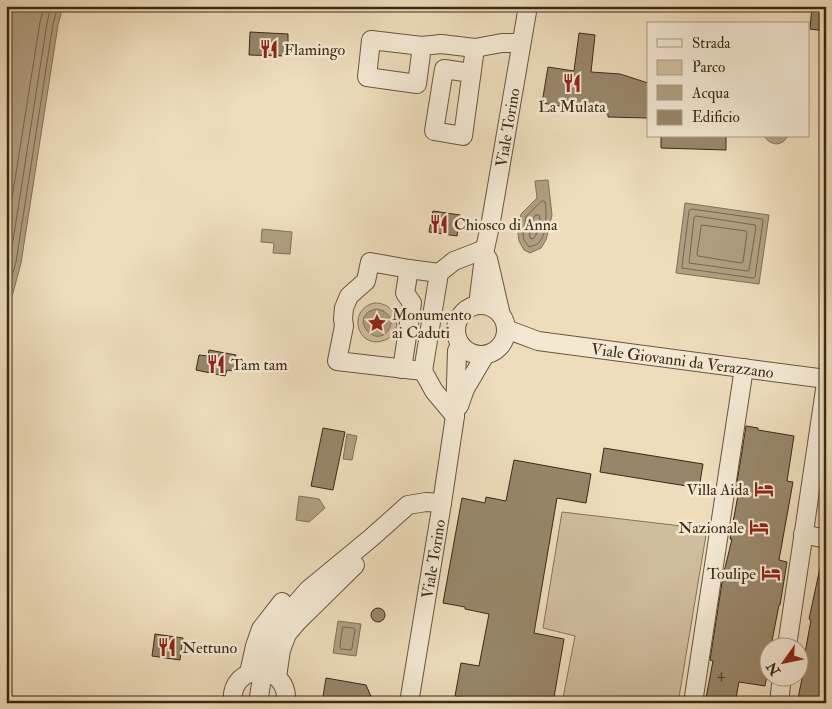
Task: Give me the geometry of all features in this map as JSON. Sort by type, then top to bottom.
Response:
[{"type":"street","name":"Viale Torino","points":[[478,305],[485,249],[528,6]]},
{"type":"street","points":[[422,46],[441,44],[475,48],[502,43],[521,43]]},
{"type":"street","points":[[471,74],[475,48]]},
{"type":"street","name":"Viale Torino","points":[[485,249],[503,322]]},
{"type":"street","points":[[455,416],[434,391],[423,372],[439,273],[454,261],[485,249]]},
{"type":"street","points":[[423,372],[337,361],[344,326],[342,319],[349,296],[366,281],[370,262],[439,273]]},
{"type":"street","points":[[402,370],[412,303],[405,293],[409,269]]},
{"type":"street","points":[[478,305],[491,307],[503,322],[506,335],[504,341],[490,353],[473,354],[468,352],[460,344],[456,334],[459,317],[467,309],[478,305]]},
{"type":"street","name":"Viale Giovanni da Verazzano","points":[[503,322],[538,342]]},
{"type":"street","name":"Viale Giovanni da Verazzano","points":[[490,353],[538,342],[826,379]]},
{"type":"street","name":"Viale Torino","points":[[409,703],[455,416],[457,351],[460,344]]},
{"type":"street","name":"Viale Torino","points":[[455,416],[465,389],[490,353]]},
{"type":"street","points":[[693,703],[744,368]]},
{"type":"street","points":[[788,636],[826,383]]},
{"type":"street","points":[[266,656],[272,637],[286,614],[308,590],[408,506],[426,502],[442,503]]},
{"type":"street","points":[[803,534],[826,539]]},
{"type":"street","points":[[258,703],[263,678],[281,650],[287,634],[355,564],[371,538]]},
{"type":"street","points":[[263,678],[255,646],[261,629],[284,599],[332,556],[371,538]]},
{"type":"street","points":[[234,703],[236,684],[242,677],[263,678],[283,684],[286,692],[286,703]]},
{"type":"street","points":[[779,703],[781,686]]},
{"type":"green space","points":[[374,303],[383,304],[394,313],[396,327],[394,333],[389,338],[373,342],[361,334],[358,320],[360,313]],"holes":[[[383,310],[385,334],[364,322]]]},
{"type":"green space","points":[[562,512],[707,529],[678,703],[562,703],[575,636],[543,628]]},
{"type":"water","points":[[6,6],[63,6],[58,25],[21,263],[6,319]]},
{"type":"water","points":[[766,138],[786,138],[776,144]]},
{"type":"water","points":[[548,180],[552,215],[546,240],[541,248],[530,253],[524,250],[519,241],[518,234],[521,214],[537,198],[535,181]]},
{"type":"water","points":[[685,203],[769,215],[759,284],[676,273]]},
{"type":"water","points":[[262,229],[292,232],[290,254],[273,253],[274,243],[261,242]]},
{"type":"water","points":[[377,309],[389,316],[391,325],[383,335],[371,334],[366,329],[363,324],[364,317],[368,312]],"holes":[[[376,317],[381,318],[383,322],[381,326],[374,327],[372,324],[373,319]]]},
{"type":"water","points":[[347,434],[357,436],[352,460],[343,459]]},
{"type":"water","points":[[299,496],[319,499],[325,508],[309,522],[296,520]]},
{"type":"water","points":[[338,621],[361,624],[356,656],[333,653]]},
{"type":"building","points":[[812,6],[826,6],[826,31],[810,29]]},
{"type":"building","name":"Flamingo","points":[[250,32],[288,34],[288,56],[249,55]]},
{"type":"building","points":[[579,33],[595,35],[591,72],[620,74],[647,83],[647,118],[608,117],[608,114],[542,103],[548,67],[574,71]]},
{"type":"building","points":[[661,138],[726,138],[726,150],[661,148]]},
{"type":"building","name":"Chiosco di Anna","points":[[433,211],[460,215],[457,236],[429,232]]},
{"type":"building","name":"Tam tam","points":[[209,350],[236,355],[233,371],[227,370],[225,376],[196,370],[199,355],[208,356]]},
{"type":"building","points":[[746,426],[794,436],[787,481],[793,482],[779,560],[787,562],[773,636],[760,636],[760,685],[739,682],[735,703],[705,703],[713,661],[710,660],[723,576],[732,539],[730,539],[738,495],[735,495]]},
{"type":"building","points":[[323,428],[345,432],[333,490],[311,486]]},
{"type":"building","points":[[604,448],[703,464],[699,488],[600,472]]},
{"type":"building","points":[[514,460],[591,474],[586,503],[557,498],[534,633],[564,639],[553,703],[497,703],[455,696],[461,663],[479,666],[489,614],[443,603],[462,498],[485,503],[486,497],[506,501]]},
{"type":"building","points":[[820,568],[826,569],[826,688],[823,703],[797,703],[800,686],[810,686],[810,636],[808,636],[811,620],[809,619]]},
{"type":"building","points":[[375,608],[381,608],[385,615],[381,622],[375,622],[371,618],[371,612]]},
{"type":"building","name":"Nettuno","points":[[155,634],[183,638],[180,660],[152,656]]},
{"type":"building","points":[[326,678],[366,685],[374,703],[322,703]]},
{"type":"place","name":"Flamingo","points":[[269,49]]},
{"type":"place","name":"La Mulata","points":[[572,83]]},
{"type":"place","name":"Chiosco di Anna","points":[[439,224]]},
{"type":"place","name":"Monumento ai Caduti","points":[[377,323]]},
{"type":"place","name":"Tam tam","points":[[216,364]]},
{"type":"place","name":"Villa Aida","points":[[764,489]]},
{"type":"place","name":"Nazionale","points":[[759,527]]},
{"type":"place","name":"Toulipe","points":[[771,573]]},
{"type":"place","name":"Nettuno","points":[[167,647]]}]
